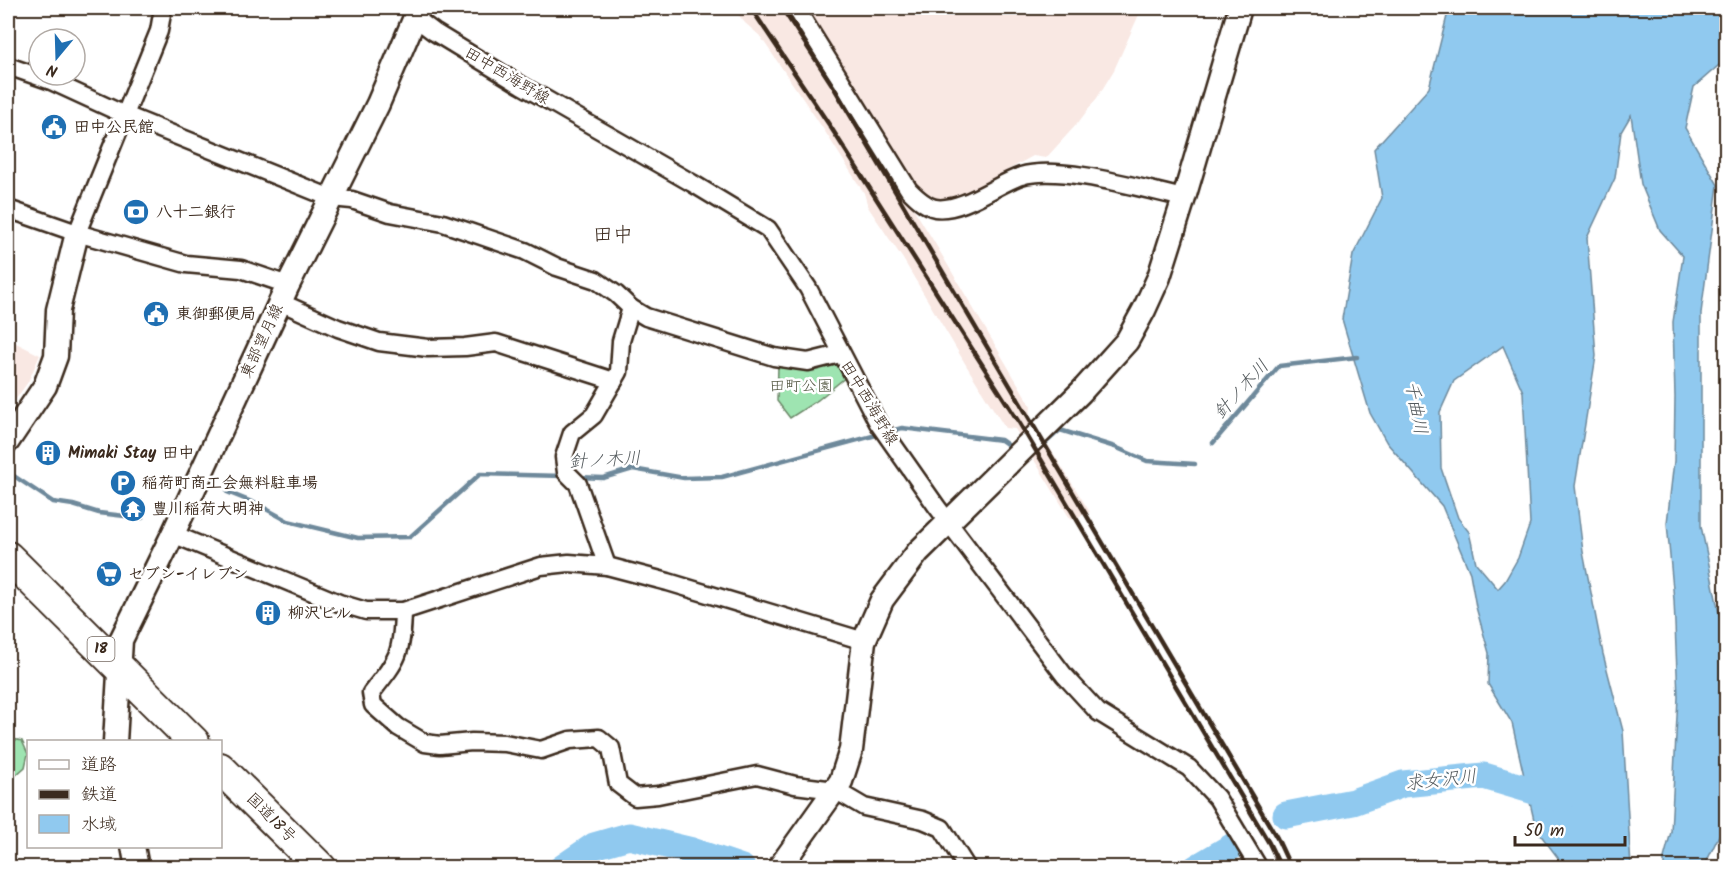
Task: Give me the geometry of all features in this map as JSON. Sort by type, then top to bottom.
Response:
[{"type":"highway","name":"18","points":[[8,557],[193,740]]},
{"type":"highway","name":"国道18号","points":[[222,770],[321,867]]},
{"type":"street","points":[[8,441],[45,386],[56,356],[58,310],[78,233],[159,31],[163,8]]},
{"type":"street","points":[[796,8],[909,190],[919,200],[935,208],[952,206],[978,197],[1022,176],[1059,172],[1184,198]]},
{"type":"street","points":[[779,867],[842,781],[851,750],[864,641],[870,624],[888,592],[918,552],[1081,392],[1127,341],[1144,310],[1159,277],[1240,8]]},
{"type":"street","name":"東部望月線","points":[[115,740],[121,640],[284,293],[378,104],[411,11]]},
{"type":"street","name":"田中西海野線","points":[[411,11],[434,32],[520,85],[768,229],[808,288],[840,354],[878,423],[1071,683],[1098,712],[1189,768],[1217,798],[1259,867]]},
{"type":"street","points":[[8,66],[51,81],[125,115],[331,198],[352,200],[390,213],[443,223],[525,251],[557,267],[596,280],[646,317],[774,357],[808,362],[840,354]]},
{"type":"street","points":[[8,209],[78,233],[186,264],[241,269],[284,293],[338,328],[379,342],[428,348],[496,343],[614,381]]},
{"type":"street","points":[[607,566],[578,483],[566,472],[564,457],[572,433],[594,415],[619,372],[621,341],[631,308]]},
{"type":"street","points":[[172,534],[339,603],[366,611],[403,611],[541,566],[569,563],[607,566],[668,582],[864,641]]},
{"type":"street","points":[[403,611],[402,642],[395,663],[371,693],[373,705],[398,727],[425,743],[440,745],[472,742],[505,743],[541,750],[570,740],[599,738],[611,748],[618,784],[635,796],[658,795],[757,775],[795,785],[835,790],[864,807],[923,820],[942,828],[966,867]]},
{"type":"street","points":[[133,848],[137,867]]},
{"type":"shaded area","points":[[733,8],[789,8],[933,240],[1031,406],[1030,416],[1090,512],[1071,520],[1015,429],[1005,428],[903,259],[868,207],[864,193],[824,130],[760,36]]},
{"type":"shaded area","points":[[806,8],[1142,8],[1114,70],[1097,98],[1046,158],[1033,156],[963,195],[936,202],[926,195],[904,169]]},
{"type":"shaded area","points":[[8,330],[13,333],[12,341],[40,355],[28,382],[8,410]]},
{"type":"green space","name":"田町公園","points":[[837,358],[847,376],[818,400],[790,418],[777,401],[778,366],[786,360]]},
{"type":"green space","points":[[8,738],[22,741],[27,752],[27,758],[25,767],[8,782]]},
{"type":"water","name":"千曲川","points":[[1449,8],[1726,8],[1726,59],[1694,87],[1685,128],[1718,185],[1701,313],[1701,526],[1726,647],[1726,717],[1722,758],[1723,827],[1704,867],[1664,867],[1671,832],[1678,697],[1674,600],[1667,523],[1674,461],[1673,322],[1683,256],[1660,230],[1641,184],[1631,115],[1621,132],[1615,178],[1587,238],[1596,356],[1575,486],[1583,552],[1603,654],[1623,731],[1631,867],[1565,867],[1536,829],[1512,723],[1488,684],[1489,653],[1476,607],[1470,573],[1442,506],[1387,443],[1370,413],[1342,319],[1353,255],[1382,198],[1374,149],[1429,88]],"holes":[[[1503,346],[1523,392],[1530,524],[1518,558],[1498,589],[1476,563],[1469,532],[1458,518],[1441,468],[1440,412],[1454,381]]]},
{"type":"waterway","name":"針ノ木川","points":[[1213,443],[1279,366],[1357,357]]},
{"type":"waterway","name":"針ノ木川","points":[[578,477],[603,478],[633,469],[684,478],[722,477],[902,428],[1001,440],[1008,445]]},
{"type":"waterway","name":"針ノ木川","points":[[1041,447],[1060,430],[1115,447],[1147,461],[1195,464]]},
{"type":"waterway","name":"針ノ木川","points":[[8,472],[53,502],[99,513],[142,518]]},
{"type":"waterway","name":"針ノ木川","points":[[227,492],[257,504],[288,521],[358,538],[410,537],[480,474],[564,476]]},
{"type":"waterway","name":"求女沢川","points":[[1286,815],[1353,802],[1403,784],[1484,776],[1561,799]]},
{"type":"waterway","name":"求女沢川","points":[[562,868],[594,846],[629,836],[692,851],[742,868]]},
{"type":"waterway","name":"求女沢川","points":[[1196,868],[1233,846]]},
{"type":"railway","points":[[751,8],[830,126],[1020,424],[1269,843],[1281,868]]},
{"type":"railway","points":[[782,8],[833,86],[1277,838],[1291,868]]},
{"type":"place","name":"田中公民館","points":[[54,127]]},
{"type":"place","name":"八十二銀行","points":[[136,212]]},
{"type":"place","name":"東御郵便局","points":[[156,314]]},
{"type":"place","name":"Mimaki Stay 田中","points":[[48,453]]},
{"type":"place","name":"稲荷町商工会無料駐車場","points":[[123,483]]},
{"type":"place","name":"豊川稲荷大明神","points":[[133,509]]},
{"type":"place","name":"セブン-イレブン","points":[[109,574]]},
{"type":"place","name":"柳沢ビル","points":[[268,613]]},
{"type":"district","name":"田中","points":[[613,236]]}]
